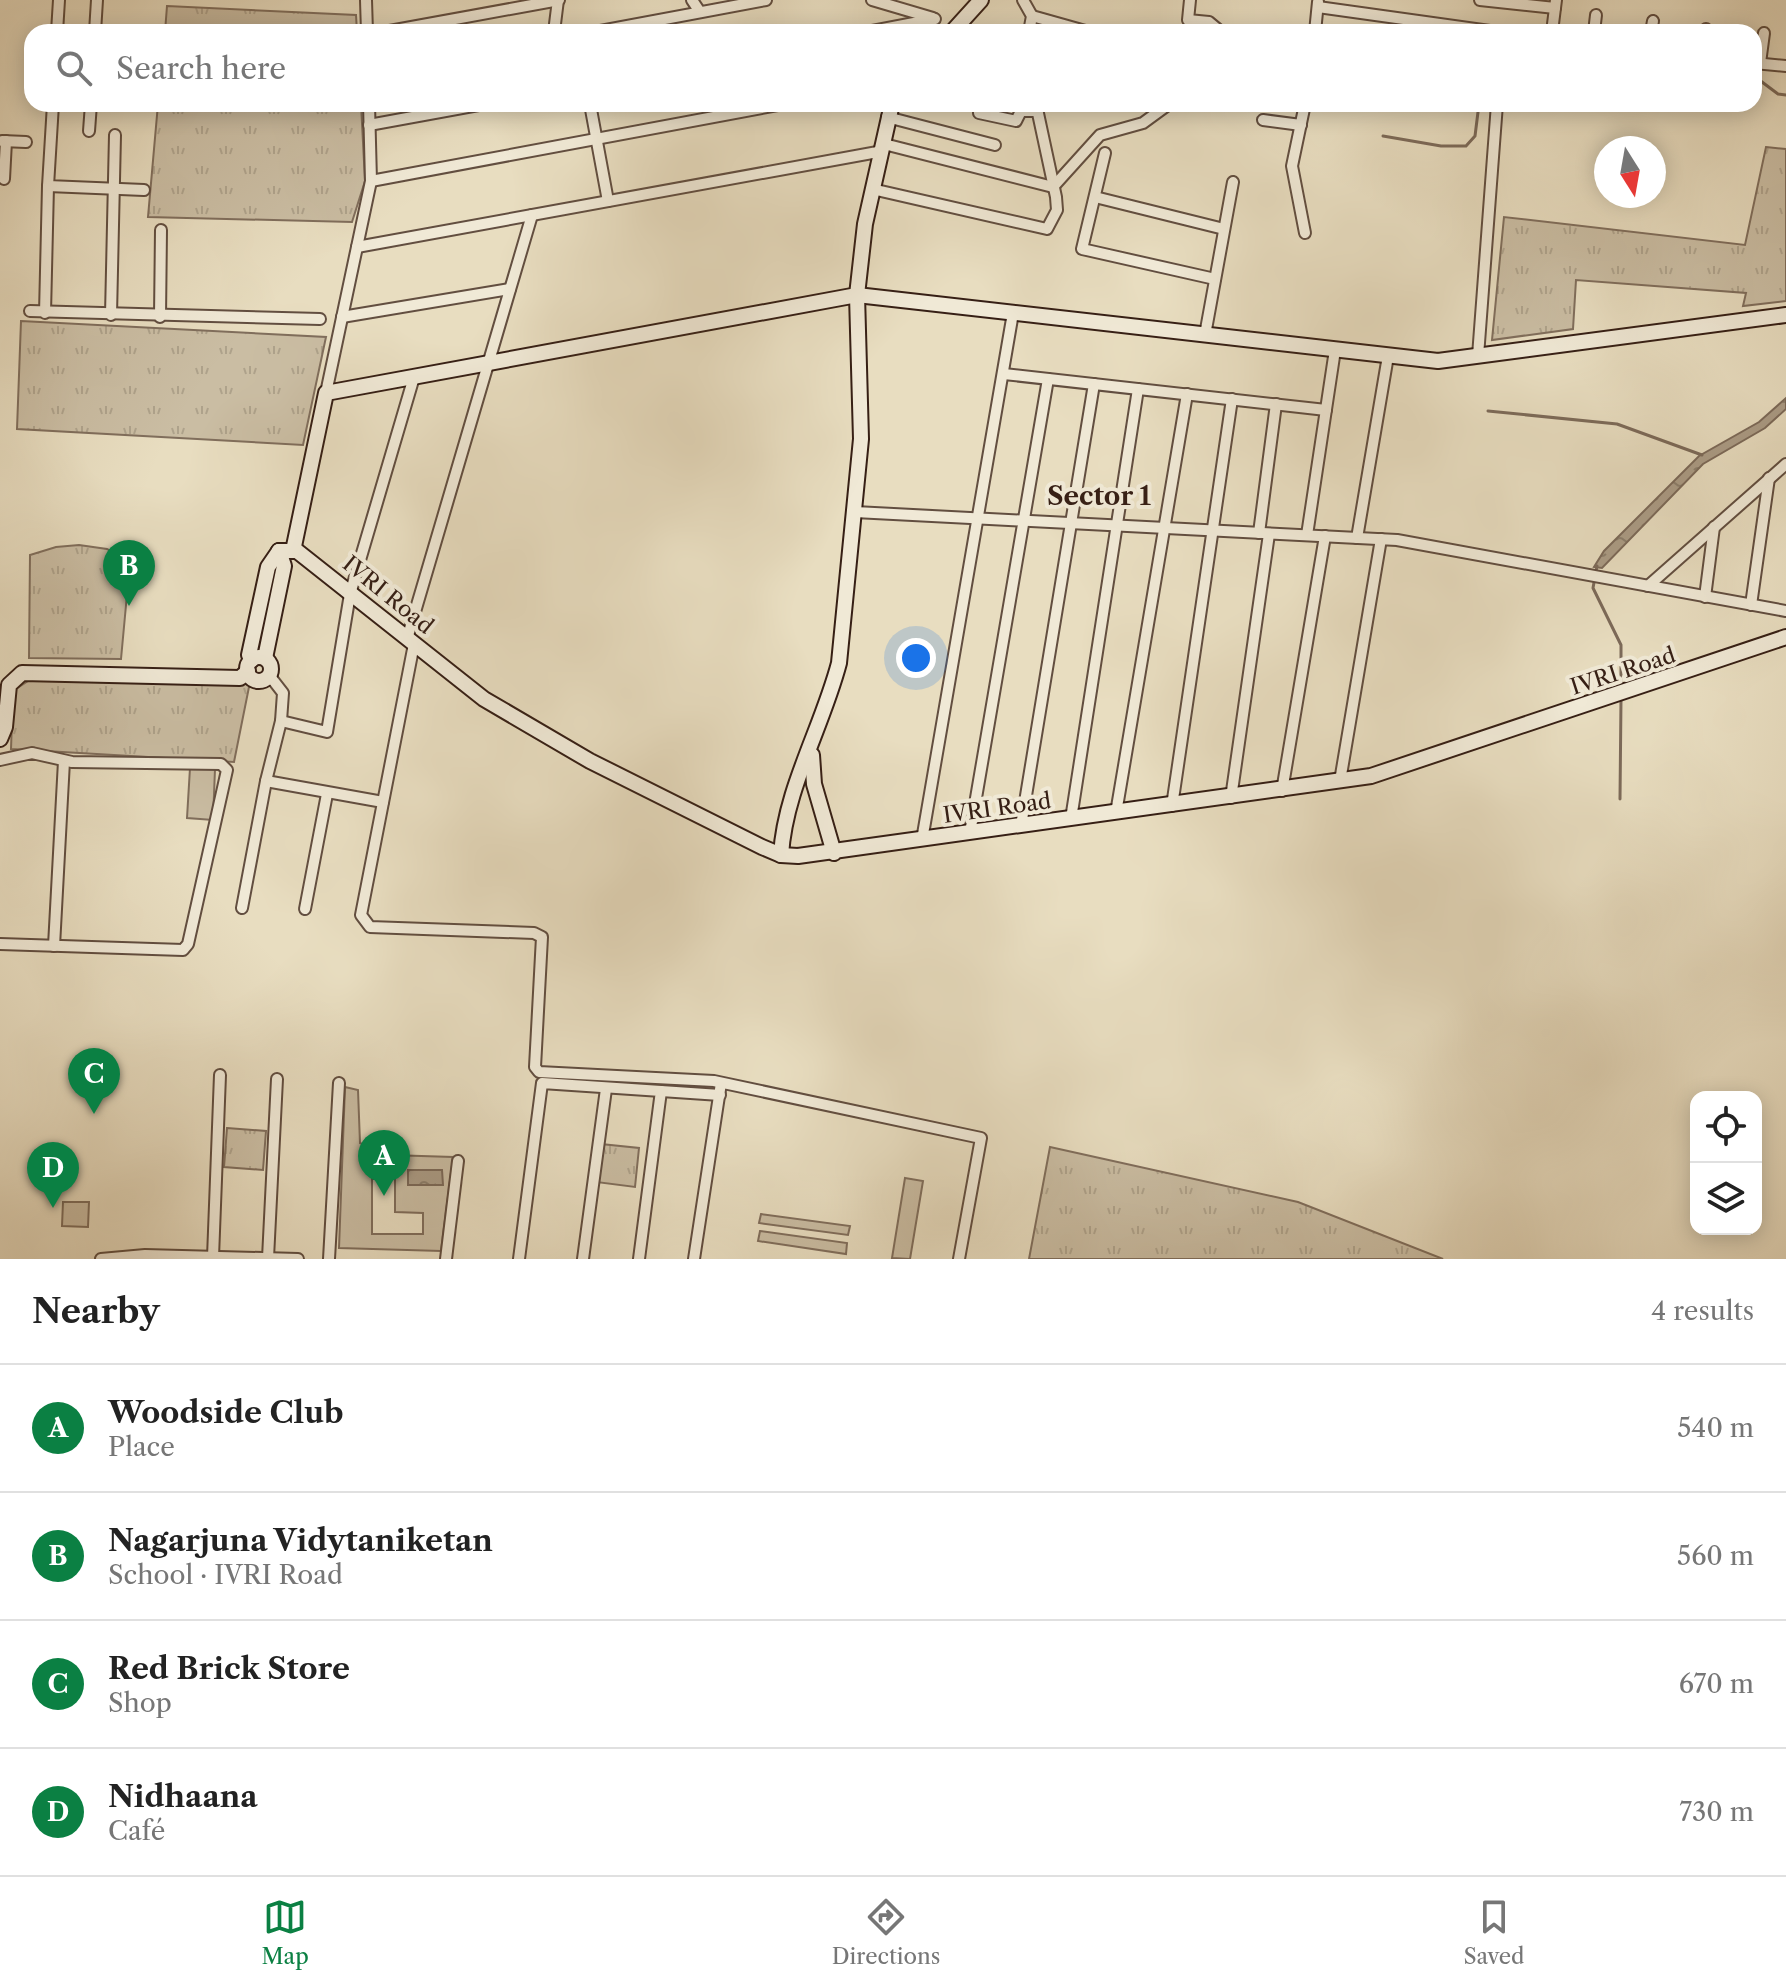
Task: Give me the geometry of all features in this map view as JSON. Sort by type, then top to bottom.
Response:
[{"type":"street","points":[[58,24],[59,0]]},
{"type":"street","points":[[96,24],[97,0]]},
{"type":"street","points":[[366,0],[367,24]]},
{"type":"street","points":[[419,24],[499,6],[558,0],[555,24]]},
{"type":"street","points":[[692,0],[700,12]]},
{"type":"street","points":[[637,24],[766,0]]},
{"type":"street","points":[[872,0],[935,19],[909,24]]},
{"type":"street","points":[[959,24],[981,0]]},
{"type":"street","points":[[1023,0],[1032,16],[1030,24]]},
{"type":"street","points":[[1190,0],[1188,20],[1211,24]]},
{"type":"street","points":[[1480,0],[1556,4],[1553,24]]},
{"type":"street","points":[[1316,24],[1318,3],[1448,24]]},
{"type":"street","points":[[1595,24],[1596,15]]},
{"type":"street","points":[[1032,16],[1060,24]]},
{"type":"street","points":[[1762,42],[1764,33]]},
{"type":"street","points":[[1762,64],[1786,66]]},
{"type":"street","points":[[45,313],[53,112]]},
{"type":"street","points":[[89,131],[90,112]]},
{"type":"street","points":[[269,675],[255,680],[255,663],[249,655],[268,567],[286,551],[326,393],[371,181],[369,112]]},
{"type":"street","points":[[369,125],[440,112]]},
{"type":"street","points":[[591,112],[608,201]]},
{"type":"street","points":[[371,181],[741,112]]},
{"type":"street","points":[[781,855],[784,820],[839,663],[861,439],[857,295],[872,189],[884,147],[889,112]]},
{"type":"street","points":[[892,112],[995,145]]},
{"type":"street","points":[[979,113],[1016,121],[1020,112]]},
{"type":"street","points":[[872,189],[1047,229],[1057,210],[1036,112]]},
{"type":"street","points":[[1053,187],[1100,135],[1143,123],[1158,112]]},
{"type":"street","points":[[1303,112],[1292,166],[1305,233]]},
{"type":"street","points":[[1478,356],[1496,112]]},
{"type":"street","points":[[1263,120],[1301,125]]},
{"type":"street","points":[[111,315],[115,135]]},
{"type":"street","points":[[4,179],[3,141],[26,142]]},
{"type":"street","points":[[357,247],[884,147],[1053,187]]},
{"type":"street","points":[[1105,153],[1082,249],[1215,279]]},
{"type":"street","points":[[1205,335],[1233,182]]},
{"type":"street","points":[[48,186],[144,190]]},
{"type":"street","points":[[1095,197],[1224,229]]},
{"type":"street","points":[[532,215],[410,642],[361,915],[370,927],[534,933],[542,937],[535,1067],[539,1072],[721,1083],[981,1138],[959,1259]]},
{"type":"street","points":[[160,317],[161,230]]},
{"type":"street","points":[[342,317],[510,289]]},
{"type":"street","points":[[326,393],[857,295],[1438,361],[1786,315]]},
{"type":"street","points":[[30,311],[160,317],[320,319]]},
{"type":"street","points":[[922,840],[1013,313]]},
{"type":"street","points":[[1307,535],[1335,350]]},
{"type":"street","points":[[1357,538],[1388,356]]},
{"type":"street","points":[[1004,374],[1326,410]]},
{"type":"street","points":[[281,721],[327,732],[350,594],[414,377]]},
{"type":"street","points":[[970,833],[1048,379]]},
{"type":"street","points":[[1021,826],[1094,384]]},
{"type":"street","points":[[1071,819],[1138,389]]},
{"type":"street","points":[[1116,813],[1187,394]]},
{"type":"street","points":[[1172,806],[1232,399]]},
{"type":"street","points":[[1231,798],[1264,533],[1276,404]]},
{"type":"street","points":[[1648,586],[1786,464]]},
{"type":"street","points":[[1751,605],[1769,478]]},
{"type":"street","points":[[855,512],[1381,539],[1786,611]]},
{"type":"street","points":[[1705,597],[1714,527]]},
{"type":"street","points":[[1282,791],[1325,536]]},
{"type":"street","points":[[1340,781],[1381,539]]},
{"type":"street","name":"IVRI Road","points":[[286,551],[350,594],[484,699],[533,730],[781,855],[834,853],[1340,781],[1428,759],[1786,637]]},
{"type":"street","points":[[255,663],[271,667],[269,675]]},
{"type":"street","points":[[0,739],[5,727],[7,691],[11,681],[22,673],[240,678],[255,663]]},
{"type":"street","points":[[242,908],[266,781],[281,721],[283,693],[269,675]]},
{"type":"street","points":[[812,746],[814,787],[834,853]]},
{"type":"street","points":[[0,759],[32,753],[58,756],[64,761],[221,764],[227,770],[188,944],[183,950],[0,944]]},
{"type":"street","points":[[54,946],[64,761]]},
{"type":"street","points":[[266,781],[383,802]]},
{"type":"street","points":[[796,787],[814,787]]},
{"type":"street","points":[[305,909],[327,794]]},
{"type":"street","points":[[213,1257],[220,1075]]},
{"type":"street","points":[[268,1258],[277,1079]]},
{"type":"street","points":[[329,1259],[339,1083]]},
{"type":"street","points":[[519,1259],[542,1083],[720,1095]]},
{"type":"street","points":[[694,1259],[721,1083]]},
{"type":"street","points":[[583,1259],[606,1089]]},
{"type":"street","points":[[639,1259],[661,1091]]},
{"type":"street","points":[[446,1259],[458,1161]]},
{"type":"street","points":[[101,1259],[145,1255],[298,1259]]},
{"type":"green space","points":[[167,6],[356,15],[357,24],[166,24]]},
{"type":"green space","points":[[157,112],[361,112],[365,181],[352,222],[148,217]]},
{"type":"green space","points":[[1766,147],[1786,149],[1786,301],[1743,306],[1746,293],[1576,280],[1573,329],[1492,340],[1504,217],[1745,245]]},
{"type":"green space","points":[[21,321],[326,337],[303,445],[17,429]]},
{"type":"green space","points":[[79,545],[107,549],[130,562],[121,659],[29,658],[30,555],[56,547]]},
{"type":"green space","points":[[28,681],[250,682],[234,762],[11,749],[13,691]]},
{"type":"green space","points":[[190,768],[215,769],[213,820],[187,818]]},
{"type":"green space","points":[[345,1087],[358,1090],[360,1143],[389,1155],[453,1157],[441,1251],[339,1248]],"holes":[[[372,1179],[395,1179],[395,1212],[423,1213],[423,1234],[372,1234]]]},
{"type":"green space","points":[[227,1128],[266,1131],[263,1170],[224,1167]]},
{"type":"green space","points":[[601,1144],[639,1148],[635,1187],[596,1182]]},
{"type":"green space","points":[[1050,1147],[1298,1202],[1443,1259],[1029,1259]]},
{"type":"green space","points":[[905,1178],[923,1181],[910,1259],[892,1258]]},
{"type":"green space","points":[[63,1202],[89,1202],[88,1227],[62,1226]]},
{"type":"green space","points":[[761,1214],[850,1226],[848,1235],[759,1223]]},
{"type":"green space","points":[[760,1231],[847,1243],[846,1254],[758,1241]]},
{"type":"water","points":[[1786,398],[1786,409],[1765,428],[1703,464],[1602,568],[1594,567],[1604,551],[1699,456],[1759,422]]},
{"type":"water","points":[[408,1170],[442,1170],[443,1185],[408,1185]]},
{"type":"waterway","points":[[1762,82],[1778,94],[1786,95]]},
{"type":"waterway","points":[[1383,136],[1441,146],[1466,146],[1475,136],[1478,112]]},
{"type":"waterway","points":[[1488,411],[1617,424],[1702,455]]},
{"type":"waterway","points":[[1597,566],[1593,588],[1621,645],[1621,687]]},
{"type":"waterway","points":[[1620,799],[1621,699]]},
{"type":"place","name":"Nagarjuna Vidytaniketan","points":[[129,606]]},
{"type":"place","name":"Red Brick Store","points":[[94,1114]]},
{"type":"place","name":"Woodside Club","points":[[384,1196]]},
{"type":"place","name":"Nidhaana","points":[[53,1208]]},
{"type":"district","name":"Sector 1","points":[[1099,496]]}]
